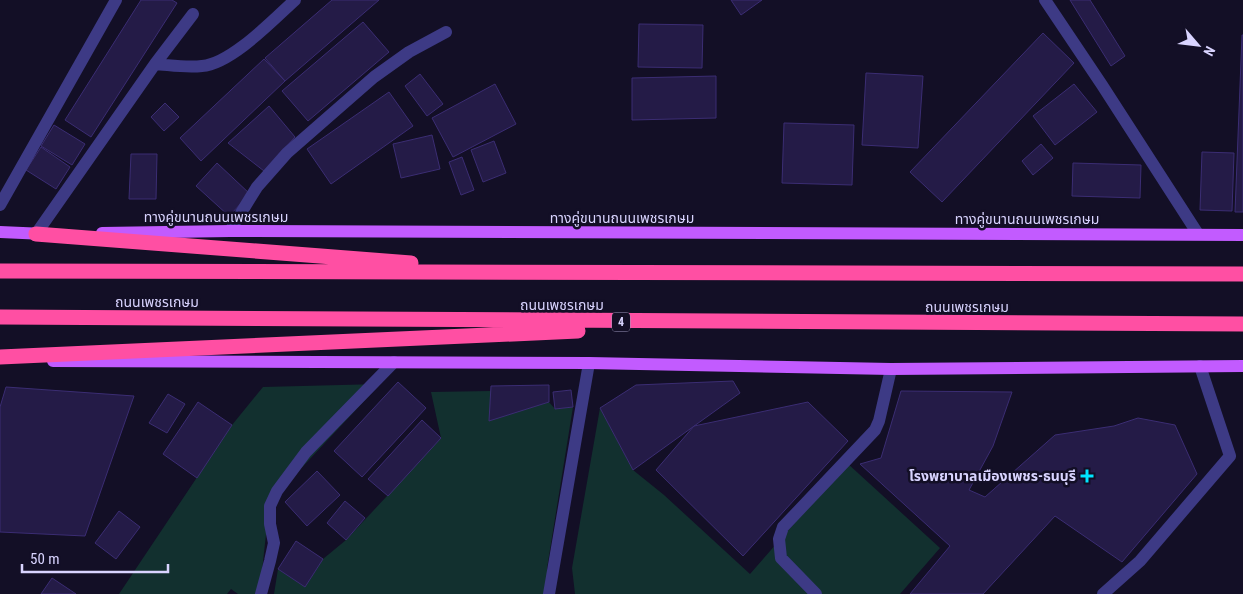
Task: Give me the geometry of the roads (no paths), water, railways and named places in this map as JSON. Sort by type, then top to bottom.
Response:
[{"type":"highway","points":[[36,234],[530,272]]},
{"type":"highway","points":[[1151,273],[1243,265]]},
{"type":"highway","points":[[0,271],[1243,274]]},
{"type":"highway","name":"ถนนเพชรเกษม","points":[[0,317],[1243,324]]},
{"type":"highway","points":[[0,357],[759,322]]},
{"type":"main road","name":"ทางคู่ขนานถนนเพชรเกษม","points":[[0,232],[36,234],[230,231],[1243,235]]},
{"type":"main road","points":[[0,361],[589,363],[891,368],[1243,366]]},
{"type":"street","points":[[0,205],[116,0]]},
{"type":"street","points":[[155,64],[203,66],[224,60],[295,0]]},
{"type":"street","points":[[1045,0],[1198,234]]},
{"type":"street","points":[[36,234],[155,64],[193,14]]},
{"type":"street","points":[[230,231],[257,187],[287,153],[374,77],[409,52],[446,32]]},
{"type":"street","points":[[261,594],[274,543],[270,524],[270,506],[277,490],[306,452],[394,362]]},
{"type":"street","points":[[549,594],[589,363]]},
{"type":"street","points":[[1103,594],[1140,561],[1230,456],[1200,366]]},
{"type":"street","points":[[816,594],[781,558],[779,538],[783,527],[875,430],[891,368]]},
{"type":"place","name":"โรงพยาบาลเมืองเพชร-ธนบุรี","points":[[1087,476]]}]
